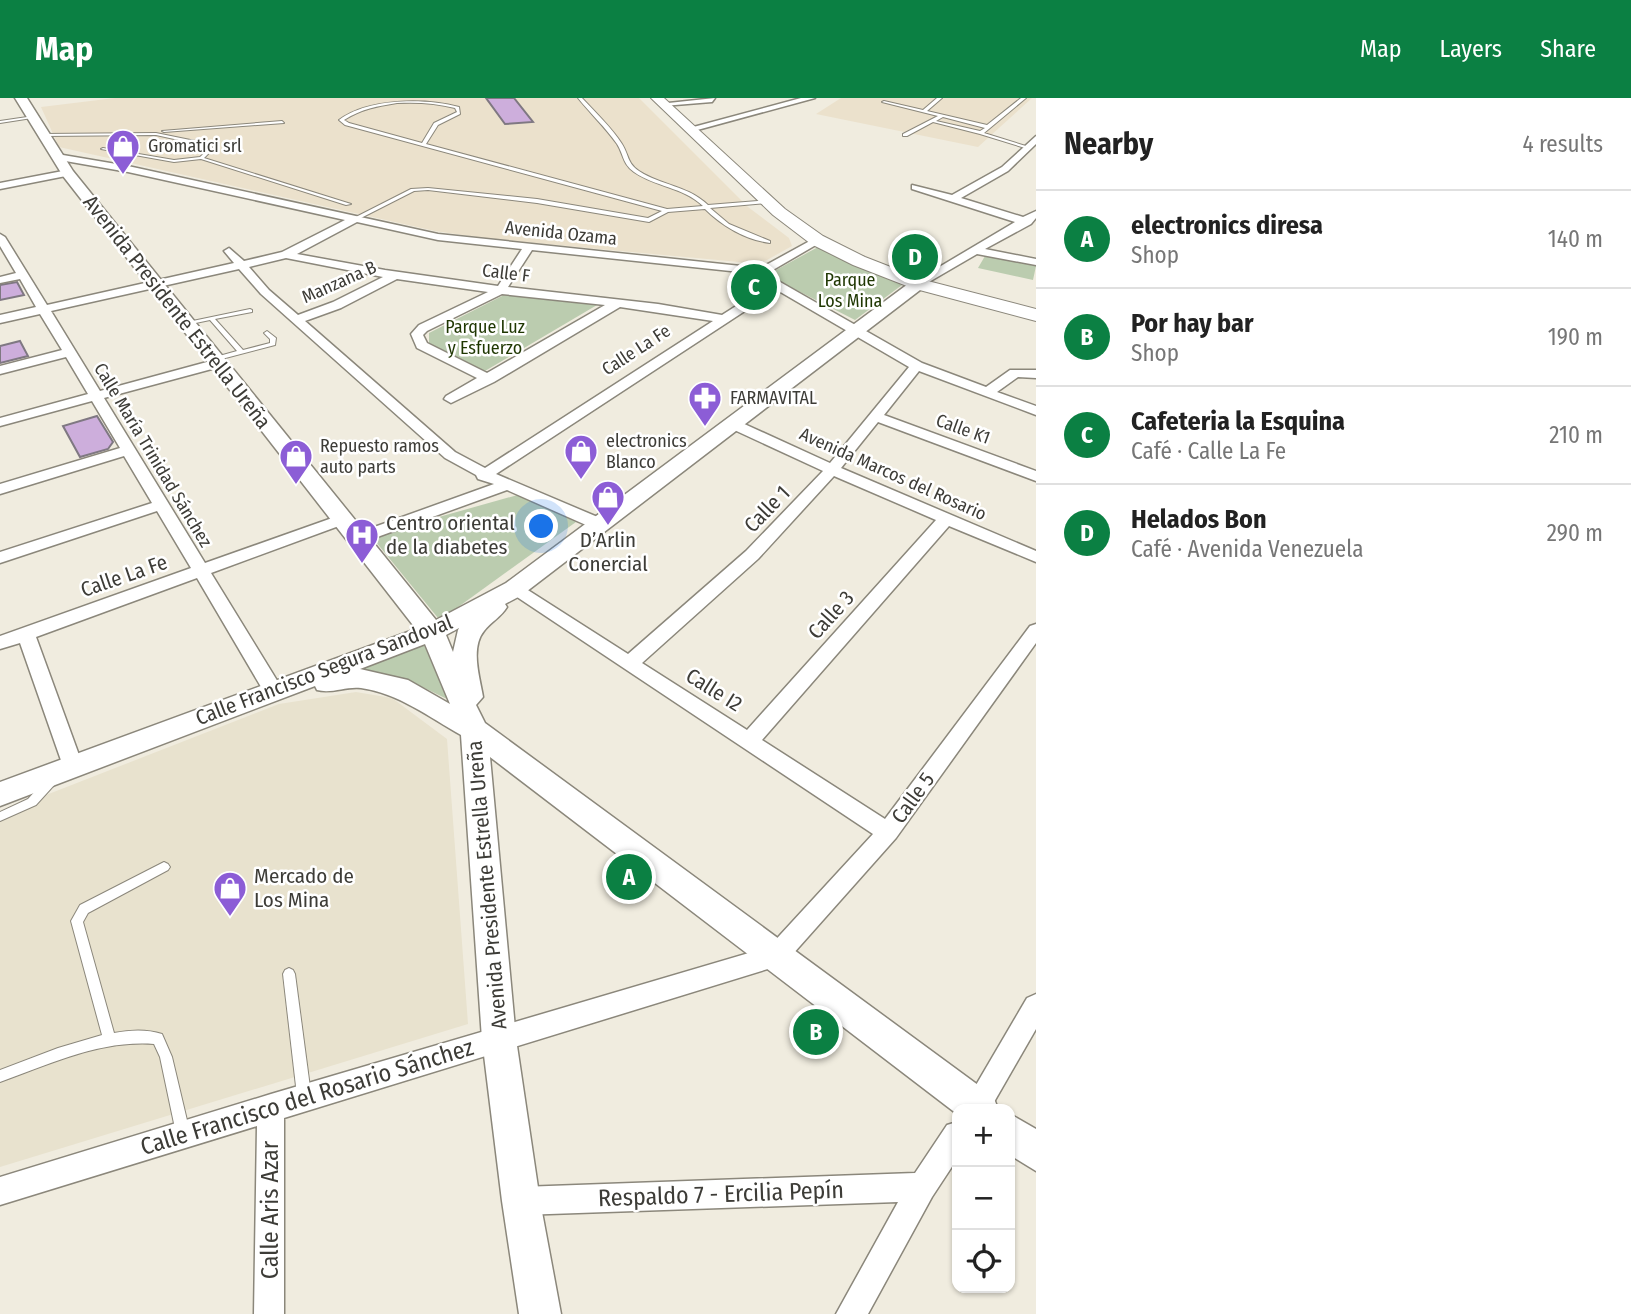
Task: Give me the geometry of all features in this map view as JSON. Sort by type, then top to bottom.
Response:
[{"type":"main road","name":"Avenida Presidente Estrella Ureña","points":[[21,98],[68,173],[432,632],[474,730],[499,1039],[520,1201],[540,1314]]},
{"type":"main road","points":[[665,105],[767,201],[817,240],[859,261],[918,284],[1036,315]]},
{"type":"main road","name":"Calle Francisco Segura Sandoval","points":[[0,794],[432,632],[514,589],[735,425],[918,284]]},
{"type":"main road","points":[[474,730],[464,659],[470,630],[514,589]]},
{"type":"main road","points":[[274,692],[358,678],[399,687],[474,730],[970,1104]]},
{"type":"main road","points":[[1015,1136],[1036,1152]]},
{"type":"street","points":[[690,129],[811,98]]},
{"type":"street","points":[[665,105],[715,99]]},
{"type":"street","points":[[665,105],[715,99]]},
{"type":"street","points":[[953,199],[1005,169],[1031,149],[1036,139]]},
{"type":"street","name":"Avenida Ozama","points":[[57,157],[178,179],[439,237],[528,248],[710,264],[758,274],[917,366],[1036,411]]},
{"type":"street","points":[[0,186],[68,173]]},
{"type":"street","points":[[915,187],[1036,224]]},
{"type":"street","name":"Calle Francisco Segura Sandoval","points":[[918,284],[1036,214]]},
{"type":"street","points":[[0,320],[286,255],[353,220]]},
{"type":"street","points":[[758,274],[817,240]]},
{"type":"street","name":"Calle María Trinidad Sánchez","points":[[2,243],[274,692]]},
{"type":"street","points":[[489,379],[421,345],[417,334],[423,328],[501,290],[528,248]]},
{"type":"street","points":[[975,250],[1036,262]]},
{"type":"street","points":[[229,251],[240,266],[450,455],[483,476],[509,484],[601,525]]},
{"type":"street","name":"Calle F","points":[[286,255],[394,276],[616,304],[672,308],[722,319]]},
{"type":"street","points":[[0,280],[23,275]]},
{"type":"street","name":"Manzana B","points":[[298,319],[337,305],[394,276]]},
{"type":"street","name":"Calle La Fe","points":[[483,476],[777,285]]},
{"type":"street","points":[[451,399],[616,304]]},
{"type":"street","points":[[0,370],[69,352]]},
{"type":"street","points":[[0,422],[216,361]]},
{"type":"street","name":"Calle 1","points":[[629,663],[752,555],[832,470],[917,366]]},
{"type":"street","points":[[988,392],[1015,373],[1036,374]]},
{"type":"street","name":"Calle K1","points":[[877,417],[1036,476]]},
{"type":"street","name":"Avenida Marcos del Rosario","points":[[735,425],[832,470],[1036,557]]},
{"type":"street","points":[[0,489],[128,450]]},
{"type":"street","points":[[358,539],[509,484]]},
{"type":"street","points":[[0,558],[161,505]]},
{"type":"street","name":"Calle 3","points":[[750,740],[946,519]]},
{"type":"street","name":"Calle La Fe","points":[[0,643],[341,520]]},
{"type":"street","name":"Calle I2","points":[[514,589],[888,832]]},
{"type":"street","name":"Calle 5","points":[[776,956],[888,832],[1036,630]]},
{"type":"street","points":[[26,634],[66,768]]},
{"type":"street","name":"Calle Francisco del Rosario Sánchez","points":[[0,1191],[776,956]]},
{"type":"street","points":[[980,1104],[1036,1006]]},
{"type":"street","name":"Calle Aris Azar","points":[[269,1314],[271,1107]]},
{"type":"street","points":[[851,1314],[922,1187],[952,1142]]},
{"type":"street","name":"Respaldo 7 - Ercilia Pepín","points":[[520,1201],[922,1187]]},
{"type":"lane","points":[[580,98],[621,146],[623,156],[631,167],[641,174],[689,193],[709,208],[721,222],[768,242]]},
{"type":"lane","points":[[924,111],[940,98]]},
{"type":"lane","points":[[981,133],[1024,98]]},
{"type":"lane","points":[[424,144],[436,124],[459,113],[457,107],[407,99],[367,107],[348,114],[341,120],[347,124],[667,211],[767,201]]},
{"type":"lane","points":[[884,102],[988,127]]},
{"type":"lane","points":[[905,135],[942,116]]},
{"type":"lane","points":[[0,122],[32,117]]},
{"type":"lane","points":[[932,121],[1031,149]]},
{"type":"lane","points":[[133,134],[282,122]]},
{"type":"lane","points":[[43,135],[168,136],[208,145],[211,149],[201,158]]},
{"type":"lane","points":[[103,149],[174,161],[201,158],[348,204]]},
{"type":"lane","points":[[353,220],[413,190],[428,189],[537,201],[649,220],[667,211]]},
{"type":"lane","points":[[186,323],[250,311]]},
{"type":"lane","points":[[211,318],[241,352]]},
{"type":"lane","points":[[216,361],[273,344],[274,340],[267,333]]},
{"type":"lane","points":[[0,817],[32,802],[66,768]]},
{"type":"lane","points":[[109,1039],[77,921],[79,914],[164,867]]},
{"type":"lane","points":[[289,974],[304,1097]]},
{"type":"lane","points":[[0,1076],[109,1039],[138,1035],[158,1038],[166,1057],[183,1134]]},
{"type":"shaded area","points":[[115,98],[639,98],[748,207],[789,238],[792,246],[767,260],[750,263],[491,239],[435,231],[59,147],[41,107]]},
{"type":"shaded area","points":[[841,98],[1032,98],[978,147],[816,114]]},
{"type":"shaded area","name":"Mercado de Los Mina","points":[[356,692],[392,698],[447,739],[468,1024],[0,1167],[0,813],[279,704]]},
{"type":"green space","name":"Parque Los Mina","points":[[818,247],[902,285],[855,320],[767,275]]},
{"type":"green space","points":[[985,256],[1036,266],[1033,280],[978,268]]},
{"type":"green space","name":"Parque Luz y Esfuerzo","points":[[504,295],[597,305],[485,371],[429,343],[429,333]]},
{"type":"green space","points":[[521,494],[576,522],[454,610],[438,618],[371,536]]},
{"type":"green space","points":[[423,642],[447,699],[406,679],[364,670],[334,676]]},
{"type":"building","points":[[486,98],[514,98],[533,122],[505,124]]},
{"type":"building","points":[[17,282],[24,295],[0,300],[0,285]]},
{"type":"building","points":[[20,341],[28,356],[0,363],[0,346]]},
{"type":"building","points":[[97,416],[113,442],[108,449],[80,457],[63,426]]},
{"type":"place","name":"Gromatici srl","points":[[123,176]]},
{"type":"place","name":"Helados Bon","points":[[915,257]]},
{"type":"place","name":"Cafeteria la Esquina","points":[[754,287]]},
{"type":"place","name":"FARMAVITAL","points":[[705,428]]},
{"type":"place","name":"electronics Blanco","points":[[581,481]]},
{"type":"place","name":"Repuesto ramos auto parts","points":[[296,486]]},
{"type":"place","name":"D’Arlin Conercial","points":[[608,527]]},
{"type":"place","name":"Centro oriental de la diabetes","points":[[362,565]]},
{"type":"place","name":"electronics diresa","points":[[629,877]]},
{"type":"place","name":"Mercado de Los Mina","points":[[230,918]]},
{"type":"place","name":"Por hay bar","points":[[816,1032]]}]
